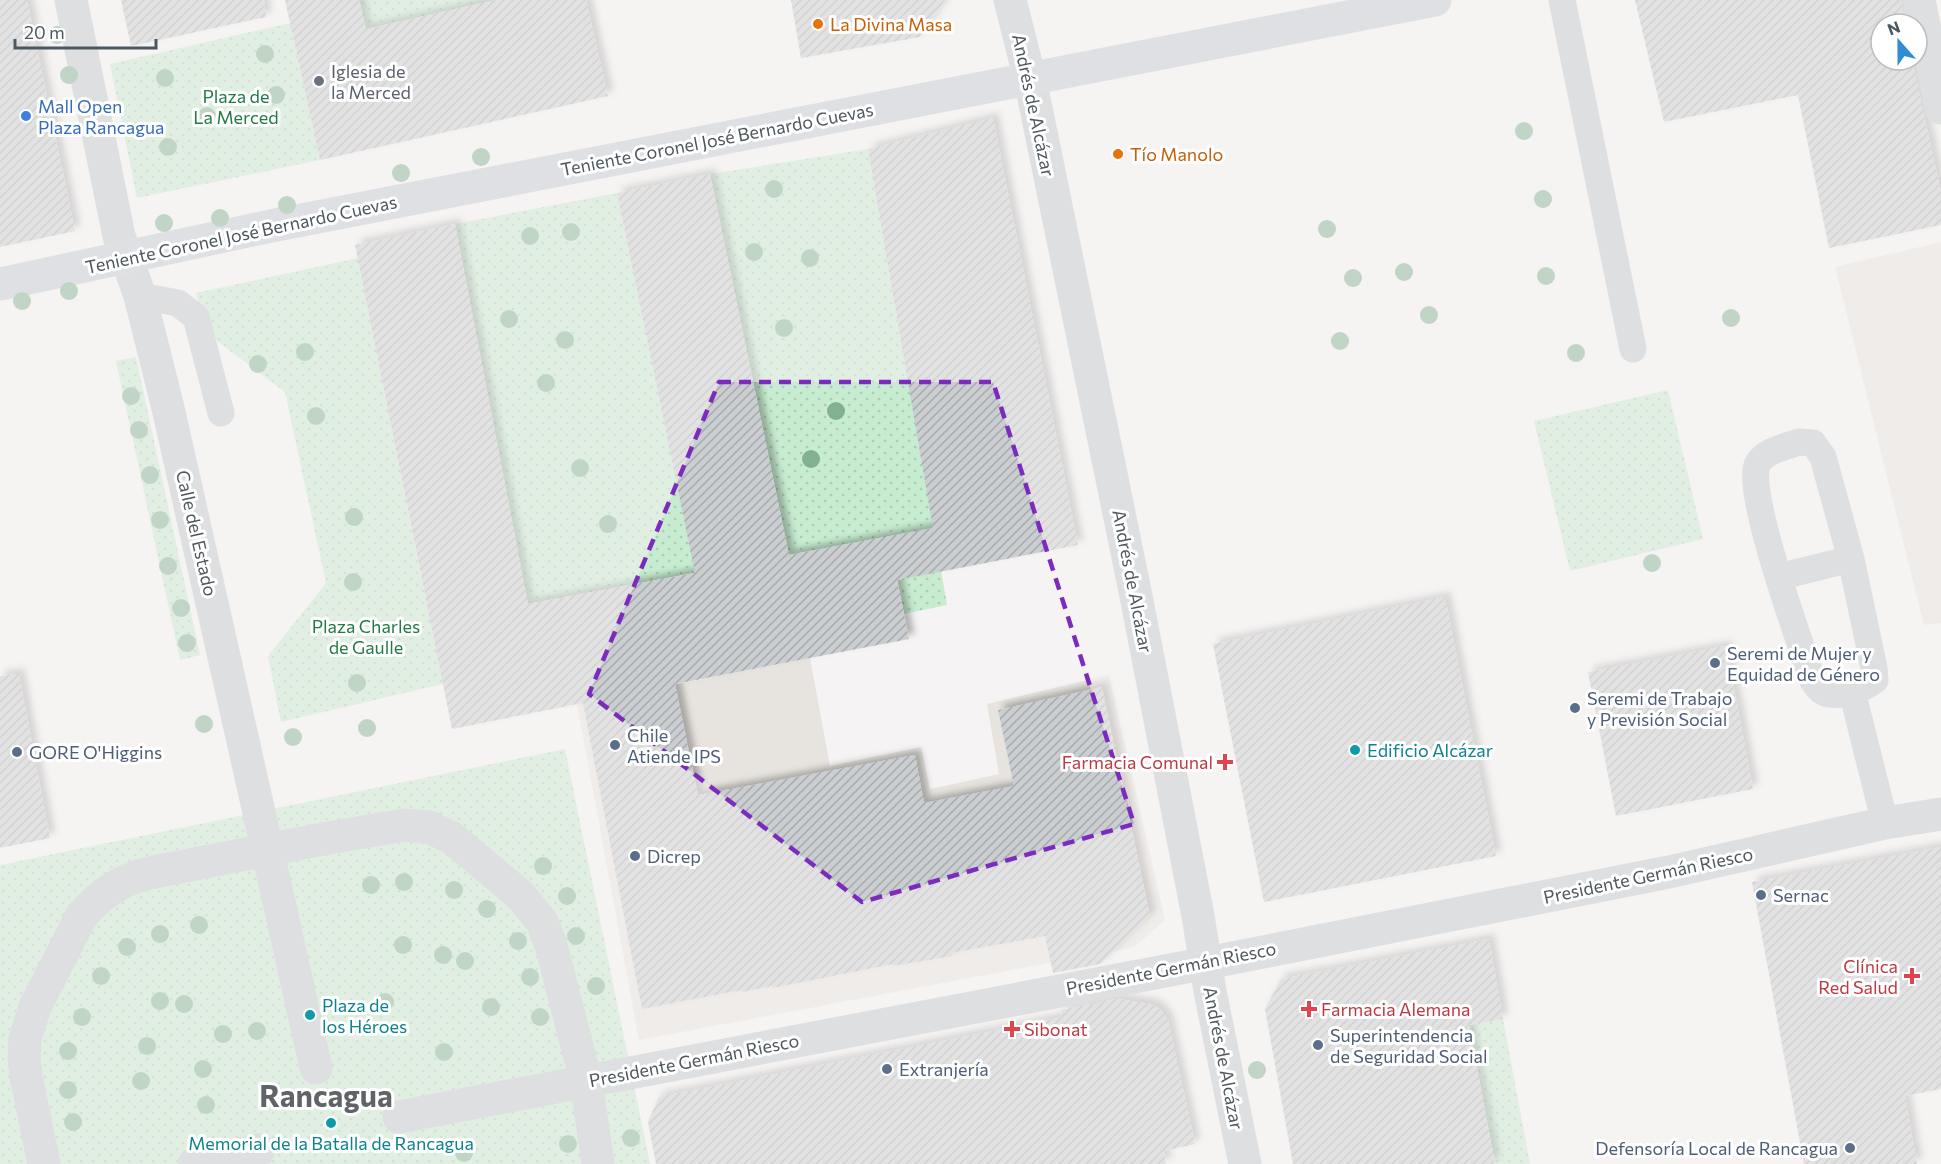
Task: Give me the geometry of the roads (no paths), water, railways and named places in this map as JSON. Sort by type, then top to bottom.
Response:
[{"type":"main road","name":"Teniente Coronel José Bernardo Cuevas","points":[[0,284],[271,226],[1435,0]]},
{"type":"street","name":"Calle del Estado","points":[[70,0],[119,236],[140,296],[189,500],[316,1068]]},
{"type":"street","name":"Andrés de Alcázar","points":[[1010,0],[1030,79],[1136,596],[1245,1164]]},
{"type":"street","points":[[1919,0],[1941,108]]},
{"type":"street","name":"Presidente Germán Riesco","points":[[399,1116],[1207,963],[1669,872],[1885,824],[1941,814]]},
{"type":"street","points":[[44,1164],[26,1076],[25,1039],[35,1007],[82,915],[106,892],[126,880],[266,850],[404,825],[429,827],[452,838],[521,896],[542,922],[551,945],[586,1081],[598,1164]]},
{"type":"street","points":[[194,1164],[259,1150]]},
{"type":"lane","points":[[1562,0],[1634,349]]},
{"type":"lane","points":[[140,296],[178,303],[196,317],[221,413]]},
{"type":"lane","points":[[1798,442],[1813,443],[1823,457],[1851,558],[1874,668],[1875,680],[1867,687],[1833,695],[1821,691],[1813,681],[1779,577],[1757,500],[1754,472],[1758,463],[1769,452],[1798,442]]},
{"type":"lane","points":[[1779,577],[1851,558]]},
{"type":"lane","points":[[1852,692],[1885,824]]},
{"type":"place","name":"La Divina Masa","points":[[818,24]]},
{"type":"place","name":"Iglesia de la Merced","points":[[319,81]]},
{"type":"place","name":"Mall Open Plaza Rancagua","points":[[26,116]]},
{"type":"place","name":"Tío Manolo","points":[[1118,154]]},
{"type":"place","name":"Seremi de Mujer y Equidad de Género","points":[[1715,663]]},
{"type":"place","name":"Seremi de Trabajo y Previsión Social","points":[[1575,708]]},
{"type":"place","name":"Chile Atiende IPS","points":[[615,745]]},
{"type":"place","name":"Edificio Alcázar","points":[[1355,750]]},
{"type":"place","name":"GORE O'Higgins","points":[[17,752]]},
{"type":"place","name":"Farmacia Comunal","points":[[1225,762]]},
{"type":"place","name":"Dicrep","points":[[635,856]]},
{"type":"place","name":"Sernac","points":[[1761,895]]},
{"type":"place","name":"Clínica Red Salud","points":[[1912,976]]},
{"type":"place","name":"Farmacia Alemana","points":[[1309,1009]]},
{"type":"place","name":"Plaza de los Héroes","points":[[310,1015]]},
{"type":"place","name":"Sibonat","points":[[1012,1029]]},
{"type":"place","name":"Superintendencia de Seguridad Social","points":[[1318,1045]]},
{"type":"place","name":"Extranjería","points":[[887,1069]]},
{"type":"place","name":"Memorial de la Batalla de Rancagua","points":[[331,1123]]},
{"type":"place","name":"Defensoría Local de Rancagua","points":[[1850,1148]]},
{"type":"district","name":"Rancagua","points":[[326,1094]]},
{"type":"park label","name":"Plaza de La Merced","points":[[236,106]]},
{"type":"park label","name":"Plaza Charles de Gaulle","points":[[366,636]]}]
